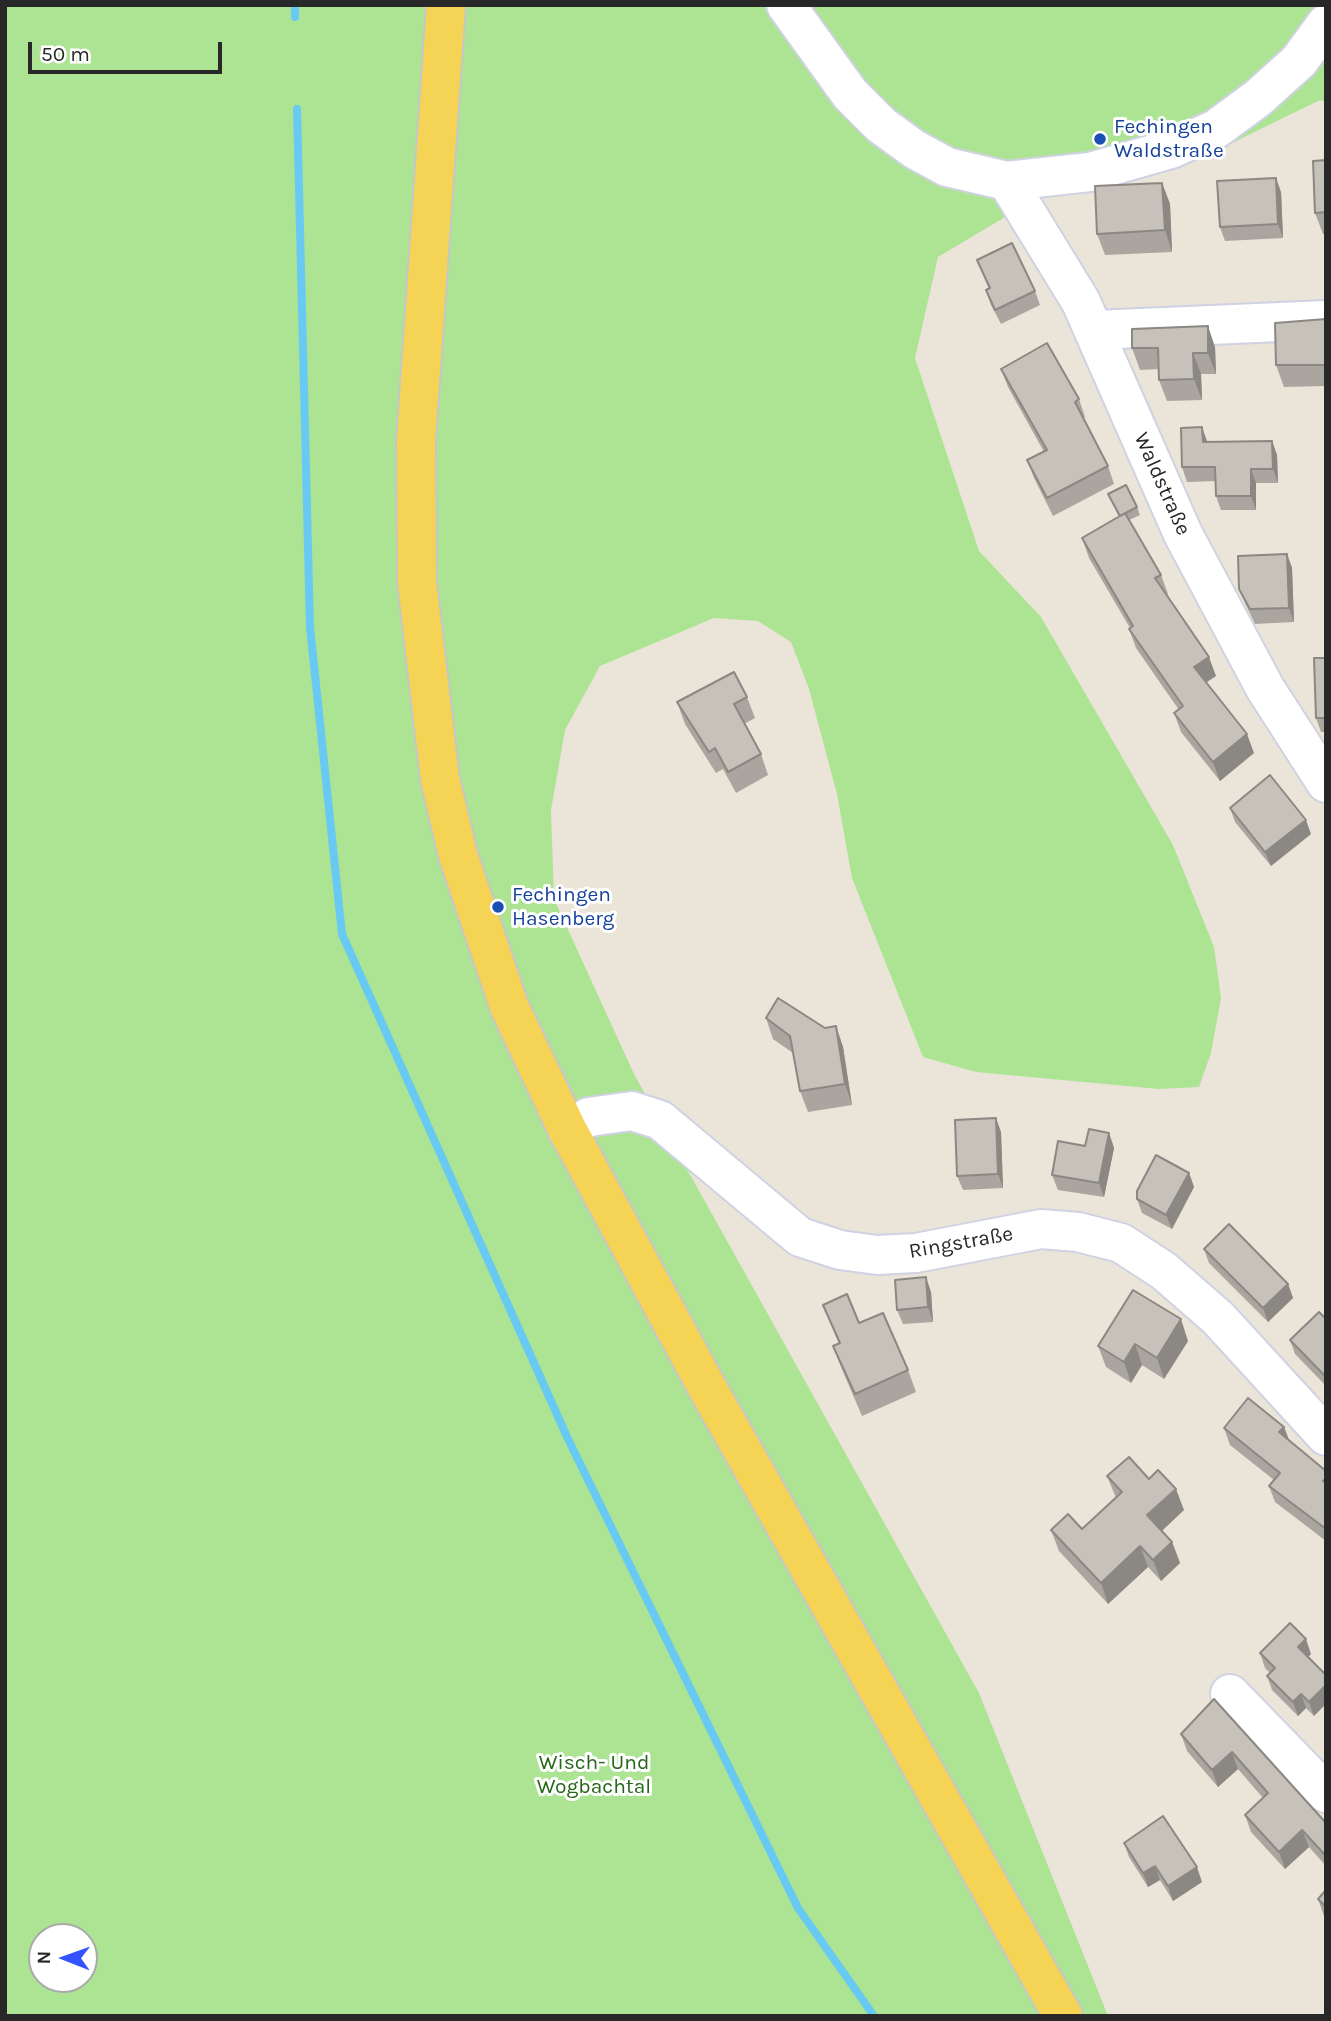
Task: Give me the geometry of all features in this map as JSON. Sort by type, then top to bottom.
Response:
[{"type":"main road","points":[[446,5],[416,441],[417,582],[429,703],[440,779],[483,932],[509,1006],[567,1129],[709,1391],[1063,2016]]},
{"type":"street","points":[[786,5],[850,94],[881,125],[914,149],[947,167],[1007,181],[1046,179],[1090,172],[1171,149],[1216,129],[1258,98],[1299,61],[1326,24]]},
{"type":"street","name":"Waldstraße","points":[[1007,181],[1081,302],[1095,330],[1183,534],[1265,688],[1326,783]]},
{"type":"street","points":[[1095,330],[1326,320]]},
{"type":"street","name":"Ringstraße","points":[[567,1129],[590,1117],[632,1111],[660,1120],[800,1237],[840,1250],[877,1255],[916,1253],[1041,1229],[1078,1232],[1121,1243],[1164,1271],[1218,1318],[1326,1436]]},
{"type":"street","points":[[1230,1694],[1326,1793]]},
{"type":"green space","name":"Wisch- Und Wogbachtal","points":[[5,5],[1326,5],[1326,102],[1320,100],[1193,162],[1124,183],[1042,195],[938,257],[915,358],[979,551],[1041,617],[1173,845],[1214,947],[1221,998],[1211,1053],[1199,1087],[1159,1089],[976,1072],[923,1057],[852,878],[837,794],[809,689],[791,642],[758,621],[714,618],[600,666],[565,730],[551,810],[554,899],[634,1074],[979,1693],[1108,2016],[5,2016]]},
{"type":"building","points":[[1326,160],[1326,212],[1315,213],[1313,161]]},
{"type":"building","points":[[1276,178],[1278,224],[1220,227],[1217,181]]},
{"type":"building","points":[[1162,183],[1165,230],[1097,234],[1095,186]]},
{"type":"building","points":[[1012,243],[1035,291],[995,310],[986,290],[990,288],[977,260]]},
{"type":"building","points":[[1326,319],[1326,365],[1276,365],[1275,323]]},
{"type":"building","points":[[1208,326],[1208,353],[1193,353],[1194,379],[1159,380],[1158,348],[1132,348],[1132,329]]},
{"type":"building","points":[[1047,343],[1079,399],[1075,402],[1108,466],[1047,498],[1027,460],[1047,450],[1001,369]]},
{"type":"building","points":[[1202,427],[1203,442],[1272,441],[1273,469],[1251,469],[1251,496],[1216,496],[1215,467],[1182,467],[1181,428]]},
{"type":"building","points":[[1126,485],[1137,507],[1120,516],[1108,494]]},
{"type":"building","points":[[1125,513],[1161,575],[1155,578],[1209,657],[1194,667],[1247,734],[1213,762],[1174,713],[1183,706],[1129,629],[1133,626],[1082,538]]},
{"type":"building","points":[[1287,554],[1289,608],[1250,609],[1239,589],[1238,556]]},
{"type":"building","points":[[1314,658],[1326,658],[1326,718],[1316,718]]},
{"type":"building","points":[[734,672],[747,697],[734,704],[761,754],[728,772],[715,748],[709,752],[677,702]]},
{"type":"building","points":[[1270,775],[1306,820],[1265,852],[1230,808]]},
{"type":"building","points":[[778,998],[825,1028],[836,1026],[845,1084],[800,1091],[790,1036],[766,1018]]},
{"type":"building","points":[[996,1118],[998,1174],[957,1176],[955,1120]]},
{"type":"building","points":[[1089,1129],[1109,1133],[1099,1183],[1052,1175],[1058,1141],[1085,1146]]},
{"type":"building","points":[[1156,1155],[1189,1173],[1166,1215],[1137,1199],[1137,1191]]},
{"type":"building","points":[[1229,1224],[1288,1284],[1263,1308],[1204,1249]]},
{"type":"building","points":[[926,1277],[928,1307],[897,1310],[895,1280]]},
{"type":"building","points":[[1133,1290],[1181,1319],[1157,1358],[1135,1344],[1124,1362],[1098,1346]]},
{"type":"building","points":[[847,1294],[859,1323],[883,1313],[908,1370],[855,1394],[833,1346],[840,1343],[823,1305]]},
{"type":"building","points":[[1319,1312],[1326,1319],[1326,1377],[1290,1340]]},
{"type":"building","points":[[1248,1398],[1284,1427],[1279,1432],[1326,1471],[1323,1481],[1326,1483],[1326,1529],[1269,1486],[1280,1473],[1224,1428]]},
{"type":"building","points":[[1129,1457],[1149,1479],[1158,1470],[1176,1489],[1147,1515],[1172,1542],[1153,1560],[1140,1546],[1101,1583],[1051,1530],[1068,1514],[1082,1529],[1122,1492],[1107,1476]]},
{"type":"building","points":[[1290,1623],[1306,1639],[1298,1647],[1326,1675],[1326,1685],[1309,1702],[1301,1694],[1293,1702],[1267,1676],[1275,1668],[1260,1653]]},
{"type":"building","points":[[1214,1699],[1326,1823],[1326,1856],[1302,1830],[1279,1852],[1245,1815],[1268,1793],[1232,1752],[1212,1770],[1181,1734]]},
{"type":"building","points":[[1163,1816],[1197,1867],[1168,1886],[1155,1866],[1143,1873],[1124,1843]]},
{"type":"building","points":[[1326,1890],[1326,1907],[1318,1899]]},
{"type":"waterway","points":[[295,5],[295,17]]},
{"type":"waterway","points":[[297,109],[310,627],[342,934],[568,1439],[798,1908],[874,2016]]},
{"type":"place","name":"Fechingen Waldstraße","points":[[1100,139]]},
{"type":"place","name":"Fechingen Hasenberg","points":[[498,907]]}]
